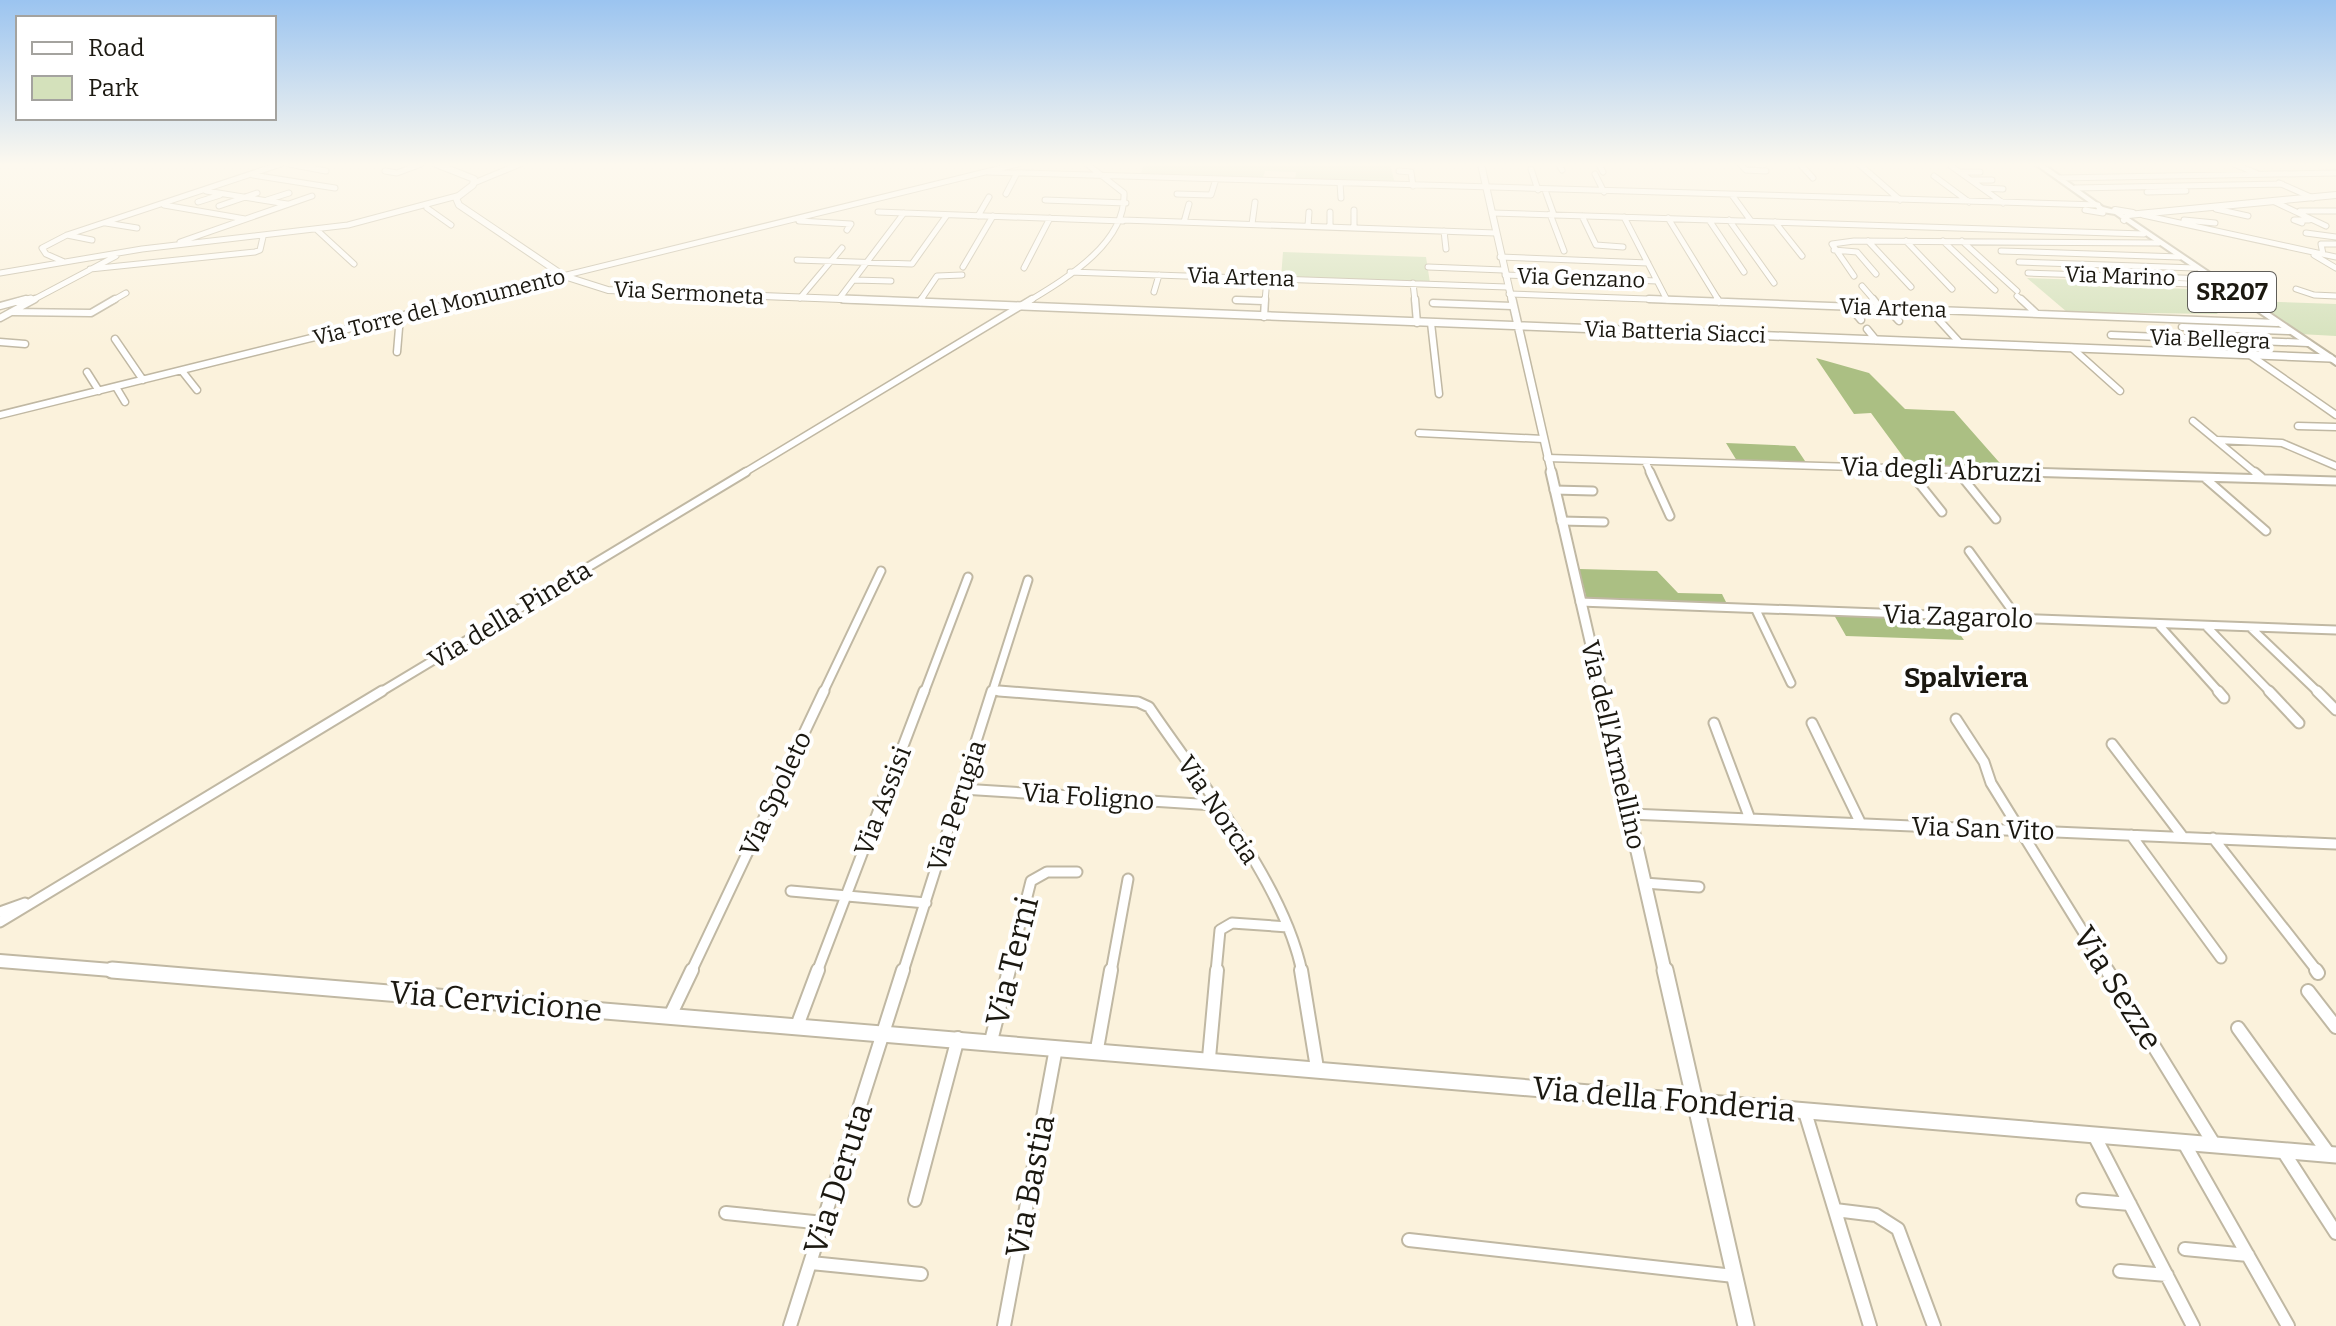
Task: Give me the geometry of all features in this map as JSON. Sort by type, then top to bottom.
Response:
[{"type":"main road","name":"SR207","points":[[2131,226],[2333,360]]},
{"type":"street","points":[[63,262],[42,250],[67,235],[94,226]]},
{"type":"street","points":[[126,226],[137,228]]},
{"type":"street","points":[[174,246],[228,226]]},
{"type":"street","points":[[0,273],[123,252],[351,226]]},
{"type":"street","name":"Via Sermoneta","points":[[490,226],[564,276],[606,290],[1020,307]]},
{"type":"street","name":"Via Torre del Monumento","points":[[0,415],[770,226]]},
{"type":"street","points":[[847,230],[850,226]]},
{"type":"street","points":[[839,299],[894,226]]},
{"type":"street","points":[[797,260],[913,264],[939,226]]},
{"type":"street","points":[[963,267],[987,226]]},
{"type":"street","points":[[1024,268],[1048,226]]},
{"type":"street","name":"Via della Pineta","points":[[0,922],[1020,307],[1070,272],[1117,226]]},
{"type":"street","points":[[1305,226],[1496,233]]},
{"type":"street","name":"Via dell'Armellino","points":[[1495,226],[1746,1326]]},
{"type":"street","points":[[1556,226],[1564,251]]},
{"type":"street","points":[[1587,226],[1596,245],[1623,247]]},
{"type":"street","points":[[1629,226],[1667,300]]},
{"type":"street","points":[[1673,226],[1719,302]]},
{"type":"street","points":[[1713,226],[1744,272]]},
{"type":"street","points":[[1733,226],[1774,283]]},
{"type":"street","points":[[1778,226],[1802,256]]},
{"type":"street","points":[[1900,226],[2144,234]]},
{"type":"street","points":[[2188,226],[2336,257]]},
{"type":"street","points":[[1325,239],[1328,227]]},
{"type":"street","points":[[1936,227],[1951,241]]},
{"type":"street","points":[[317,230],[354,264]]},
{"type":"street","points":[[1444,231],[1446,249]]},
{"type":"street","points":[[2306,233],[2335,234]]},
{"type":"street","points":[[67,235],[92,240]]},
{"type":"street","points":[[90,269],[256,252],[263,237]]},
{"type":"street","points":[[1868,241],[1911,287]]},
{"type":"street","points":[[1906,241],[1952,289]]},
{"type":"street","points":[[1942,241],[1995,290]]},
{"type":"street","points":[[1961,241],[2036,313]]},
{"type":"street","points":[[1854,276],[1831,245],[1835,242],[2159,243]]},
{"type":"street","points":[[2323,254],[2321,244],[2336,244]]},
{"type":"street","points":[[800,298],[842,248]]},
{"type":"street","points":[[1834,250],[1857,252],[1876,274]]},
{"type":"street","points":[[2001,251],[2180,257]]},
{"type":"street","points":[[2306,251],[2336,268]]},
{"type":"street","points":[[0,318],[123,252]]},
{"type":"street","points":[[1500,257],[1648,263]]},
{"type":"street","points":[[2019,262],[2196,268]]},
{"type":"street","points":[[1428,267],[1507,286]]},
{"type":"street","name":"Via Artena","points":[[1070,272],[1507,286],[1667,300],[2277,323]]},
{"type":"street","name":"Via Marino","points":[[2028,273],[2212,279]]},
{"type":"street","points":[[920,302],[937,276],[962,275]]},
{"type":"street","points":[[1154,292],[1159,275]]},
{"type":"street","points":[[1203,285],[1205,276]]},
{"type":"street","points":[[854,280],[891,281]]},
{"type":"street","points":[[2080,280],[2221,285]]},
{"type":"street","name":"Via Genzano","points":[[1507,286],[1657,281]]},
{"type":"street","points":[[1413,283],[1417,323]]},
{"type":"street","points":[[1433,303],[1507,286]]},
{"type":"street","points":[[1862,286],[1899,321]]},
{"type":"street","points":[[2296,289],[2316,295],[2336,296]]},
{"type":"street","points":[[1264,317],[1266,290]]},
{"type":"street","points":[[11,312],[91,313],[126,293]]},
{"type":"street","points":[[1825,295],[1834,306]]},
{"type":"street","points":[[0,306],[36,298]]},
{"type":"street","points":[[1236,300],[1264,301]]},
{"type":"street","name":"Via Batteria Siacci","points":[[1020,307],[2333,360]]},
{"type":"street","points":[[1850,307],[1861,320]]},
{"type":"street","points":[[1929,309],[1960,343]]},
{"type":"street","points":[[397,352],[400,316]]},
{"type":"street","points":[[1431,323],[1439,394]]},
{"type":"street","points":[[2182,327],[2289,331]]},
{"type":"street","points":[[1867,329],[1876,340]]},
{"type":"street","name":"Via Bellegra","points":[[2111,335],[2308,343]]},
{"type":"street","points":[[115,339],[143,380]]},
{"type":"street","points":[[0,342],[25,344]]},
{"type":"street","points":[[2072,348],[2120,391]]},
{"type":"street","points":[[2250,355],[2336,415]]},
{"type":"street","points":[[182,371],[197,390]]},
{"type":"street","points":[[87,372],[99,391]]},
{"type":"street","points":[[116,387],[125,402]]},
{"type":"street","points":[[2193,421],[2263,479]]},
{"type":"street","points":[[2298,426],[2336,427]]},
{"type":"street","points":[[1419,433],[1543,439]]},
{"type":"street","points":[[2217,440],[2284,443],[2336,466]]},
{"type":"street","name":"Via degli Abruzzi","points":[[1547,458],[2336,481]]},
{"type":"street","points":[[1645,461],[1670,516]]},
{"type":"street","points":[[1908,469],[1942,512]]},
{"type":"street","points":[[1956,470],[1996,519]]},
{"type":"street","points":[[2204,477],[2266,531]]},
{"type":"street","points":[[1554,490],[1593,491]]},
{"type":"street","points":[[1561,521],[1604,522]]},
{"type":"street","points":[[1969,551],[2019,620]]},
{"type":"street","name":"Via Spoleto","points":[[670,1016],[881,571]]},
{"type":"street","name":"Via Assisi","points":[[797,1026],[968,577]]},
{"type":"street","name":"Via Perugia","points":[[885,1032],[1028,580]]},
{"type":"street","name":"Via Zagarolo","points":[[1580,602],[2336,630]]},
{"type":"street","points":[[1756,610],[1791,683]]},
{"type":"street","points":[[2159,625],[2224,698]]},
{"type":"street","points":[[2206,626],[2299,723]]},
{"type":"street","points":[[2251,628],[2336,710]]},
{"type":"street","name":"Via Norcia","points":[[993,691],[1145,704],[1269,887],[1288,927],[1301,968],[1317,1068]]},
{"type":"street","name":"Via Sezze","points":[[1956,719],[2021,832],[2214,1144]]},
{"type":"street","points":[[1714,723],[1750,819]]},
{"type":"street","points":[[1812,723],[1861,824]]},
{"type":"street","points":[[2112,744],[2183,837]]},
{"type":"street","name":"Via Foligno","points":[[962,789],[1214,805]]},
{"type":"street","name":"Via San Vito","points":[[1630,814],[2336,844]]},
{"type":"street","points":[[2131,835],[2221,958]]},
{"type":"street","points":[[2213,838],[2318,973]]},
{"type":"street","name":"Via Terni","points":[[991,1041],[1031,881],[1047,872],[1077,872]]},
{"type":"street","points":[[1097,1049],[1128,879]]},
{"type":"street","points":[[1644,883],[1699,887]]},
{"type":"street","points":[[0,912],[55,891]]},
{"type":"street","points":[[791,891],[926,903]]},
{"type":"street","points":[[1209,1058],[1220,930],[1232,923],[1288,927]]},
{"type":"street","name":"Via Cervicione","points":[[0,961],[991,1041]]},
{"type":"street","points":[[2308,991],[2336,1027]]},
{"type":"street","points":[[2238,1028],[2332,1154]]},
{"type":"street","name":"Via Deruta","points":[[790,1326],[885,1032]]},
{"type":"street","points":[[915,1200],[958,1038]]},
{"type":"street","name":"Via della Fonderia","points":[[991,1041],[1696,1103],[2332,1154]]},
{"type":"street","name":"Via Bastia","points":[[1004,1326],[1057,1046]]},
{"type":"street","points":[[1805,1112],[1870,1326]]},
{"type":"street","points":[[2094,1135],[2193,1326]]},
{"type":"street","points":[[2184,1142],[2288,1326]]},
{"type":"street","points":[[2282,1150],[2336,1233]]},
{"type":"street","points":[[2083,1200],[2130,1204]]},
{"type":"street","points":[[1835,1210],[1879,1216],[1898,1229],[1934,1326]]},
{"type":"street","points":[[726,1213],[824,1223]]},
{"type":"street","points":[[1409,1240],[1734,1276]]},
{"type":"street","points":[[2185,1249],[2248,1255]]},
{"type":"street","points":[[811,1263],[921,1274]]},
{"type":"street","points":[[2120,1271],[2167,1275]]},
{"type":"green space","points":[[1283,252],[1426,257],[1430,283],[1281,278]]},
{"type":"green space","points":[[2027,278],[2084,280],[2092,286],[2225,290],[2243,303],[2203,302],[2218,314],[2067,312]]},
{"type":"green space","points":[[2250,301],[2336,304],[2336,336],[2300,334]]},
{"type":"green space","points":[[1816,358],[1869,373],[1905,409],[1954,411],[2006,470],[1910,466],[1871,413],[1854,414]]},
{"type":"green space","points":[[1726,443],[1795,446],[1807,464],[1737,461]]},
{"type":"green space","points":[[1579,569],[1657,571],[1678,593],[1722,594],[1728,606],[1587,600]]},
{"type":"green space","points":[[1834,615],[1949,619],[1964,640],[1846,636]]},
{"type":"district","name":"Spalviera","points":[[1966,677]]}]
